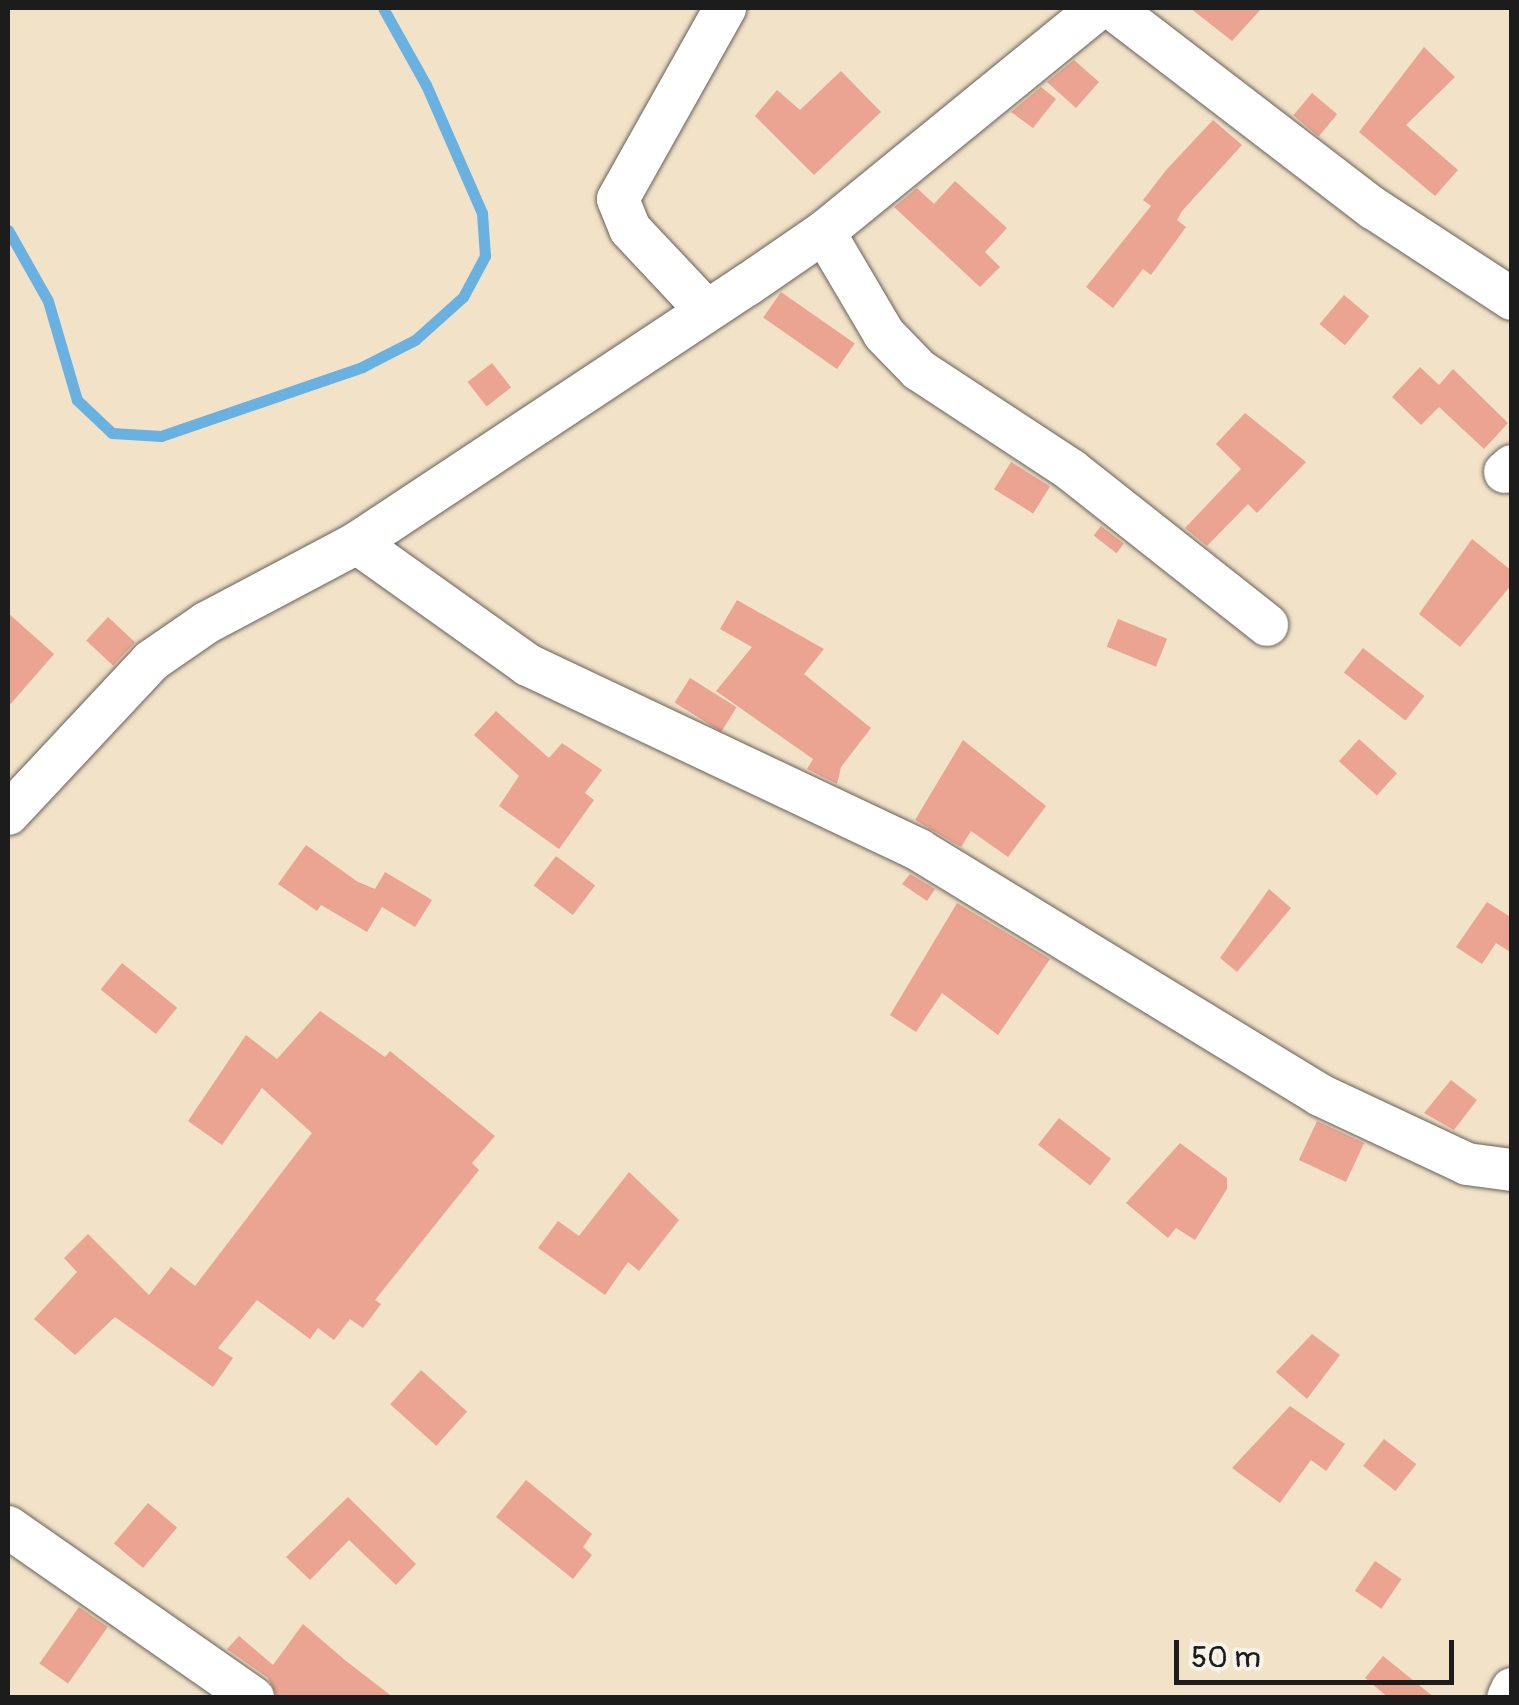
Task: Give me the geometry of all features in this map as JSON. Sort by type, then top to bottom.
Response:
[{"type":"street","points":[[706,310],[630,229],[618,207],[724,8]]},
{"type":"street","points":[[8,814],[150,661],[206,623],[357,543],[824,232],[1098,8]]},
{"type":"street","points":[[1112,8],[1372,208],[1512,299]]},
{"type":"street","points":[[824,232],[884,334],[919,370],[1146,525],[1267,626]]},
{"type":"street","points":[[357,543],[528,665],[920,850],[1335,1102],[1467,1164],[1512,1170]]},
{"type":"street","points":[[8,1527],[253,1698]]},
{"type":"street","points":[[1508,1698],[1512,1688]]},
{"type":"building","points":[[1190,8],[1262,8],[1232,41]]},
{"type":"building","points":[[1424,47],[1455,77],[1406,125],[1458,170],[1435,196],[1359,132]]},
{"type":"building","points":[[1074,60],[1099,82],[1076,108],[1047,82]]},
{"type":"building","points":[[841,71],[881,112],[814,175],[755,116],[777,90],[800,110]]},
{"type":"building","points":[[1041,87],[1056,99],[1033,128],[1011,112]]},
{"type":"building","points":[[1312,93],[1337,114],[1319,136],[1293,115]]},
{"type":"building","points":[[1213,120],[1242,145],[1182,211],[1177,220],[1186,227],[1151,275],[1143,269],[1113,308],[1086,287],[1151,206],[1143,200]]},
{"type":"building","points":[[955,181],[1007,228],[985,252],[1000,267],[980,287],[894,207],[917,188],[934,204]]},
{"type":"building","points":[[781,292],[855,344],[837,369],[763,317]]},
{"type":"building","points":[[1344,295],[1369,316],[1345,345],[1320,324]]},
{"type":"building","points":[[492,363],[511,387],[487,407],[468,382]]},
{"type":"building","points":[[1420,367],[1439,385],[1453,369],[1508,423],[1484,449],[1439,407],[1421,425],[1392,397]]},
{"type":"building","points":[[1245,413],[1306,462],[1257,513],[1248,504],[1207,546],[1185,528],[1241,469],[1216,444]]},
{"type":"building","points":[[1011,462],[1050,486],[1033,514],[994,489]]},
{"type":"building","points":[[1101,526],[1124,544],[1116,553],[1094,535]]},
{"type":"building","points":[[1472,539],[1512,571],[1512,584],[1460,647],[1419,614]]},
{"type":"building","points":[[737,600],[824,649],[804,674],[871,728],[841,767],[837,784],[807,769],[813,759],[716,691],[752,647],[720,629]]},
{"type":"building","points":[[8,613],[54,654],[8,707]]},
{"type":"building","points":[[108,617],[135,642],[113,666],[86,640]]},
{"type":"building","points":[[1118,619],[1167,639],[1156,667],[1107,647]]},
{"type":"building","points":[[1363,648],[1424,696],[1405,720],[1344,672]]},
{"type":"building","points":[[690,678],[737,707],[721,732],[675,703]]},
{"type":"building","points":[[496,711],[549,758],[562,743],[602,770],[585,793],[594,800],[559,849],[499,806],[519,776],[474,735]]},
{"type":"building","points":[[1359,739],[1397,773],[1377,795],[1339,761]]},
{"type":"building","points":[[963,740],[1046,806],[1008,857],[971,831],[961,847],[915,820]]},
{"type":"building","points":[[306,845],[358,882],[375,889],[385,872],[432,900],[415,927],[382,907],[367,932],[321,905],[317,911],[278,884]]},
{"type":"building","points":[[556,856],[595,885],[573,915],[534,886]]},
{"type":"building","points":[[910,874],[935,889],[927,901],[902,884]]},
{"type":"building","points":[[1269,889],[1291,908],[1237,972],[1220,958]]},
{"type":"building","points":[[1487,902],[1512,918],[1512,953],[1496,943],[1482,964],[1456,947]]},
{"type":"building","points":[[957,903],[1050,959],[998,1035],[942,993],[916,1032],[890,1015]]},
{"type":"building","points":[[122,963],[177,1008],[156,1034],[101,989]]},
{"type":"building","points":[[320,1011],[385,1057],[390,1051],[495,1136],[472,1163],[479,1170],[375,1300],[381,1304],[363,1328],[350,1319],[334,1340],[318,1328],[310,1339],[257,1300],[218,1348],[233,1358],[213,1387],[115,1317],[75,1355],[34,1319],[77,1272],[64,1258],[88,1234],[149,1295],[171,1267],[195,1286],[312,1133],[262,1088],[222,1145],[188,1121],[246,1035],[277,1059]]},
{"type":"building","points":[[1451,1080],[1477,1100],[1454,1130],[1424,1113]]},
{"type":"building","points":[[1059,1118],[1111,1159],[1090,1185],[1038,1145]]},
{"type":"building","points":[[1317,1121],[1364,1143],[1346,1182],[1299,1160]]},
{"type":"building","points":[[1180,1143],[1227,1178],[1227,1189],[1195,1240],[1176,1228],[1168,1238],[1126,1203]]},
{"type":"building","points":[[629,1172],[679,1220],[639,1271],[628,1262],[605,1295],[538,1248],[558,1221],[579,1236]]},
{"type":"building","points":[[1312,1334],[1340,1355],[1307,1399],[1276,1372]]},
{"type":"building","points":[[421,1370],[467,1411],[436,1446],[390,1404]]},
{"type":"building","points":[[1290,1406],[1345,1444],[1326,1471],[1311,1460],[1280,1503],[1232,1468]]},
{"type":"building","points":[[1384,1439],[1416,1464],[1395,1491],[1363,1466]]},
{"type":"building","points":[[526,1480],[592,1534],[583,1547],[592,1555],[573,1579],[496,1517]]},
{"type":"building","points":[[348,1497],[416,1564],[396,1585],[349,1540],[310,1580],[286,1557]]},
{"type":"building","points":[[148,1503],[177,1527],[143,1568],[114,1544]]},
{"type":"building","points":[[1375,1561],[1402,1579],[1381,1609],[1355,1591]]},
{"type":"building","points":[[79,1607],[108,1627],[68,1684],[39,1664]]},
{"type":"building","points":[[303,1624],[394,1698],[278,1698],[268,1678],[227,1649],[239,1636],[273,1665]]},
{"type":"building","points":[[1383,1656],[1435,1698],[1389,1698],[1365,1678]]},
{"type":"waterway","points":[[8,230],[48,301],[77,400],[112,433],[161,436],[362,367],[415,340],[463,297],[485,256],[482,213],[426,85],[383,8]]}]
